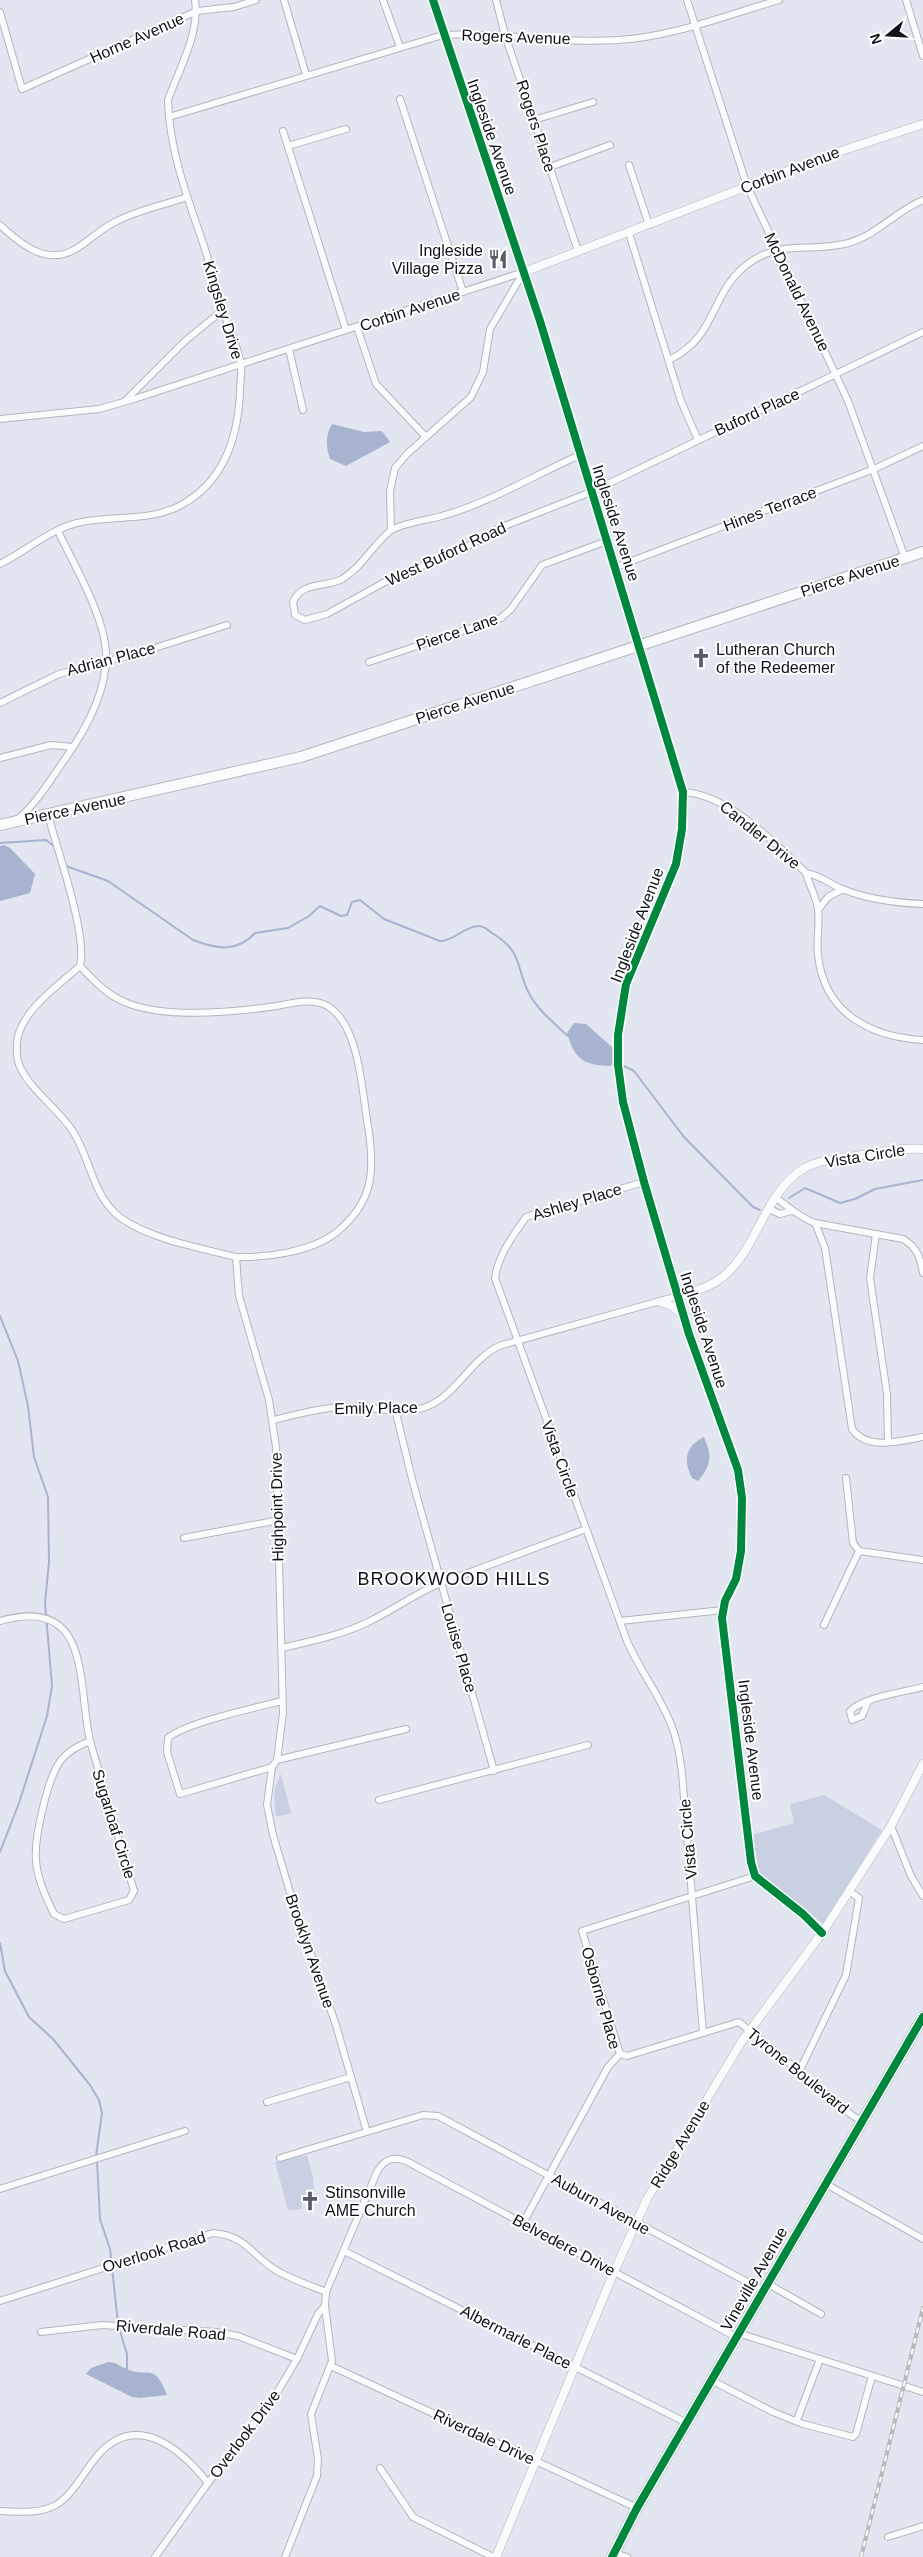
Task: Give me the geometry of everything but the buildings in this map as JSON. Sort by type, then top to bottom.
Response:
[{"type":"main road","name":"Pierce Avenue","points":[[4,825],[301,758],[640,644],[923,552]]},
{"type":"main road","name":"Vineville Avenue","points":[[613,2555],[637,2508],[923,2017]]},
{"type":"street","name":"Kingsley Drive","points":[[0,564],[58,531],[78,523],[161,514],[184,503],[199,493],[220,470],[232,445],[238,422],[241,365],[174,149],[169,116],[168,100],[193,33],[197,11],[195,0]]},
{"type":"street","name":"Horne Avenue","points":[[0,12],[22,89],[197,11],[234,7],[256,0]]},
{"type":"street","points":[[284,0],[306,75]]},
{"type":"street","points":[[384,0],[400,47]]},
{"type":"street","name":"Ingleside Avenue","points":[[433,0],[443,35],[524,272],[591,492],[640,644],[683,792],[682,829],[676,864],[629,978],[618,1036],[618,1065],[623,1102],[644,1182],[684,1317],[738,1470],[742,1498],[739,1566],[723,1610],[751,1862],[755,1876]]},
{"type":"street","name":"Rogers Place","points":[[496,0],[505,35],[578,251]]},
{"type":"street","name":"McDonald Avenue","points":[[687,0],[747,186],[836,374],[874,469],[905,558]]},
{"type":"street","name":"Rogers Avenue","points":[[169,116],[443,35],[505,35],[618,40],[663,34],[779,0]]},
{"type":"street","points":[[906,0],[923,56]]},
{"type":"street","points":[[400,99],[463,292]]},
{"type":"street","points":[[534,120],[593,102]]},
{"type":"street","name":"Corbin Avenue","points":[[0,419],[98,409],[241,365],[524,272],[832,154],[923,124]]},
{"type":"street","points":[[288,146],[346,129]]},
{"type":"street","points":[[283,131],[346,330]]},
{"type":"street","points":[[550,167],[610,145]]},
{"type":"street","points":[[629,165],[649,225]]},
{"type":"street","points":[[0,225],[23,245],[36,253],[54,256],[76,249],[114,222],[188,197]]},
{"type":"street","points":[[669,360],[680,355],[696,342],[708,326],[719,299],[731,280],[748,264],[776,250],[792,247],[837,246],[857,241],[869,236],[923,200]]},
{"type":"street","points":[[629,233],[681,401],[698,440]]},
{"type":"street","points":[[524,272],[514,285],[490,329],[482,372],[476,389],[466,403],[401,459],[391,476],[391,530],[463,511],[580,455]]},
{"type":"street","points":[[124,401],[185,341],[223,310]]},
{"type":"street","points":[[357,327],[376,384],[426,437]]},
{"type":"street","name":"Buford Place","points":[[591,492],[923,332]]},
{"type":"street","points":[[289,349],[303,410]]},
{"type":"street","name":"Hines Terrace","points":[[616,567],[874,469],[923,446]]},
{"type":"street","name":"West Buford Road","points":[[391,530],[368,557],[344,577],[310,586],[298,593],[293,602],[292,610],[295,615],[303,620],[314,619],[327,614],[383,583],[468,546],[502,527],[591,492]]},
{"type":"street","points":[[4,825],[21,816],[73,747],[99,697],[106,650],[96,614],[58,531]]},
{"type":"street","name":"Pierce Lane","points":[[368,662],[501,618],[511,609],[542,564],[607,541]]},
{"type":"street","name":"Adrian Place","points":[[0,704],[59,674],[227,625]]},
{"type":"street","points":[[0,758],[51,745],[73,747]]},
{"type":"street","name":"Candler Drive","points":[[683,792],[708,796],[728,806],[806,873],[814,874],[843,890],[894,902],[923,904]]},
{"type":"street","points":[[48,815],[80,933],[83,957],[80,966],[22,1024],[16,1047],[22,1071],[72,1131],[96,1184],[112,1210],[122,1219],[147,1231],[236,1257],[284,1252],[313,1244],[334,1234],[345,1225],[366,1199],[370,1184],[371,1154],[363,1092],[349,1034],[328,1006],[304,1002],[225,1012],[142,1008],[126,1003],[109,994],[80,966]]},
{"type":"street","points":[[806,873],[818,910],[818,954],[823,978],[833,998],[852,1018],[869,1029],[894,1037],[923,1040]]},
{"type":"street","points":[[818,910],[828,897],[843,890]]},
{"type":"street","name":"Vista Circle","points":[[703,2033],[682,1773],[677,1743],[667,1716],[633,1654],[517,1342],[660,1302],[715,1282],[724,1275],[747,1245],[787,1182],[812,1164],[896,1150],[923,1149]]},
{"type":"street","name":"Ashley Place","points":[[517,1342],[494,1278],[496,1266],[503,1252],[526,1217],[644,1182]]},
{"type":"street","points":[[776,1198],[788,1206],[791,1212]]},
{"type":"street","points":[[769,1209],[780,1214],[791,1212],[815,1224],[904,1239],[914,1246],[919,1254],[923,1273]]},
{"type":"street","points":[[815,1224],[825,1248],[849,1415],[854,1431],[868,1441],[888,1442],[923,1437]]},
{"type":"street","points":[[876,1234],[870,1278],[887,1394],[888,1442]]},
{"type":"street","name":"Highpoint Drive","points":[[236,1257],[239,1296],[259,1360],[273,1420],[279,1520],[283,1730],[277,1760]]},
{"type":"street","points":[[660,1302],[678,1309],[684,1317]]},
{"type":"street","name":"Emily Place","points":[[273,1420],[340,1407],[395,1410],[417,1409],[435,1403],[489,1351],[517,1342]]},
{"type":"street","name":"Louise Place","points":[[395,1410],[405,1454],[494,1771]]},
{"type":"street","points":[[846,1478],[853,1543],[859,1551],[923,1560]]},
{"type":"street","points":[[184,1538],[279,1520]]},
{"type":"street","points":[[282,1648],[335,1635],[371,1621],[418,1592],[441,1582],[586,1529]]},
{"type":"street","points":[[824,1625],[859,1551]]},
{"type":"street","points":[[620,1621],[723,1610]]},
{"type":"street","name":"Sugarloaf Circle","points":[[0,1621],[45,1617],[60,1625],[69,1633],[79,1668],[90,1742],[134,1891],[129,1900],[64,1919],[54,1914],[39,1878],[36,1859],[37,1832],[46,1796],[61,1760],[80,1746],[90,1742]]},
{"type":"street","points":[[868,1702],[923,1687]]},
{"type":"street","points":[[282,1701],[222,1717],[184,1730],[168,1738],[167,1752],[180,1794],[272,1767],[277,1760],[406,1729]]},
{"type":"street","points":[[379,1800],[588,1745]]},
{"type":"street","name":"Ridge Avenue","points":[[494,2557],[635,2223],[660,2176],[748,2031],[822,1933],[891,1826],[923,1764]]},
{"type":"street","name":"Brooklyn Avenue","points":[[272,1767],[267,1806],[273,1835],[367,2132]]},
{"type":"street","points":[[891,1826],[911,1876],[923,1896]]},
{"type":"street","points":[[755,1876],[797,1909],[822,1933]]},
{"type":"street","name":"Osborne Place","points":[[523,2223],[608,2067],[620,2054],[582,1931],[755,1876]]},
{"type":"street","points":[[799,2072],[846,1975],[859,1898],[849,1891]]},
{"type":"street","name":"Tyrone Boulevard","points":[[620,2054],[628,2056],[739,2022],[862,2121]]},
{"type":"street","points":[[267,2102],[351,2077]]},
{"type":"street","name":"Auburn Avenue","points":[[367,2132],[423,2115],[438,2116],[635,2223],[821,2314]]},
{"type":"street","points":[[0,2189],[185,2131]]},
{"type":"street","points":[[280,2158],[367,2132]]},
{"type":"street","name":"Belvedere Drive","points":[[344,2252],[381,2164],[395,2158],[408,2162],[737,2335],[923,2392]]},
{"type":"street","points":[[826,2184],[923,2239]]},
{"type":"street","name":"Overlook Road","points":[[0,2301],[213,2233],[229,2234],[244,2242],[279,2272],[326,2292]]},
{"type":"street","points":[[284,2557],[317,2476],[318,2459],[311,2414],[331,2366],[325,2306],[326,2292],[344,2252]]},
{"type":"street","name":"Albermarle Place","points":[[344,2252],[687,2423]]},
{"type":"street","name":"Overlook Drive","points":[[155,2557],[208,2483],[261,2415],[297,2359],[318,2314],[325,2306]]},
{"type":"street","name":"Riverdale Road","points":[[41,2332],[102,2325],[216,2332],[245,2339],[297,2359]]},
{"type":"street","points":[[797,2420],[820,2359]]},
{"type":"street","name":"Riverdale Drive","points":[[331,2366],[637,2508]]},
{"type":"street","points":[[711,2380],[773,2412],[853,2437],[856,2434],[872,2376]]},
{"type":"street","points":[[0,2511],[42,2511],[58,2504],[107,2446],[118,2440],[134,2436],[154,2438],[175,2448],[189,2460],[208,2483]]},
{"type":"street","points":[[380,2468],[413,2517],[494,2557]]},
{"type":"street","points":[[888,2537],[923,2526]]},
{"type":"street","points":[[613,2555],[628,2557]]},
{"type":"shaded area","points":[[332,424],[364,432],[382,431],[390,442],[346,466],[330,459],[327,441],[328,432]]},
{"type":"shaded area","points":[[4,845],[10,848],[35,874],[30,893],[0,901],[0,846]]},
{"type":"shaded area","points":[[574,1023],[586,1024],[613,1048],[614,1061],[611,1066],[593,1064],[577,1055],[567,1033]]},
{"type":"shaded area","points":[[704,1437],[709,1460],[706,1470],[698,1481],[692,1478],[687,1466],[687,1460],[689,1449]]},
{"type":"shaded area","points":[[281,1774],[291,1813],[276,1817],[275,1790]]},
{"type":"shaded area","points":[[824,1795],[882,1830],[823,1924],[760,1875],[752,1835],[794,1823],[790,1804]]},
{"type":"shaded area","points":[[307,2155],[313,2177],[314,2193],[304,2195],[304,2199],[301,2200],[302,2209],[288,2210],[275,2162]]},
{"type":"shaded area","points":[[108,2362],[116,2363],[134,2372],[154,2374],[162,2384],[167,2395],[132,2397],[86,2374],[91,2368]]},
{"type":"waterway","points":[[0,843],[46,840],[55,847]]},
{"type":"waterway","points":[[66,866],[108,881],[193,940],[210,946],[234,946],[241,944],[255,933],[288,928],[309,916],[320,906],[341,916],[347,915],[352,902],[360,900],[384,919],[440,941],[450,939],[469,928],[479,926],[486,928],[510,948],[515,955],[531,997],[543,1013],[568,1036]]},
{"type":"waterway","points":[[622,1065],[634,1071],[684,1137],[753,1207],[760,1210]]},
{"type":"waterway","points":[[789,1198],[805,1188],[840,1203],[855,1199],[875,1189],[923,1180]]},
{"type":"waterway","points":[[0,1316],[18,1361],[28,1406],[34,1457],[48,1497],[49,1562],[45,1603],[52,1686],[47,1716],[19,1803],[0,1852]]},
{"type":"waterway","points":[[0,1943],[5,1971],[29,2017],[53,2039],[90,2085],[99,2100],[102,2113],[96,2156]]},
{"type":"waterway","points":[[97,2161],[100,2219],[110,2249],[118,2324]]},
{"type":"waterway","points":[[119,2328],[127,2354],[127,2370]]},
{"type":"railway","points":[[861,2557],[923,2308]]},
{"type":"cycle path","points":[[433,0],[540,321],[683,792],[682,829],[676,864],[626,984],[618,1035],[618,1065],[623,1102],[644,1182],[689,1334],[738,1470],[742,1498],[741,1551],[736,1579],[725,1601],[722,1618],[751,1862],[755,1876],[803,1914],[822,1933]]},
{"type":"cycle path","points":[[612,2557],[637,2508],[923,2017]]},
{"type":"place","name":"Ingleside Village Pizza","points":[[498,259]]},
{"type":"place","name":"Lutheran Church of the Redeemer","points":[[701,658]]},
{"type":"place","name":"Stinsonville AME Church","points":[[310,2201]]},
{"type":"district","name":"BROOKWOOD HILLS","points":[[454,1579]]}]
